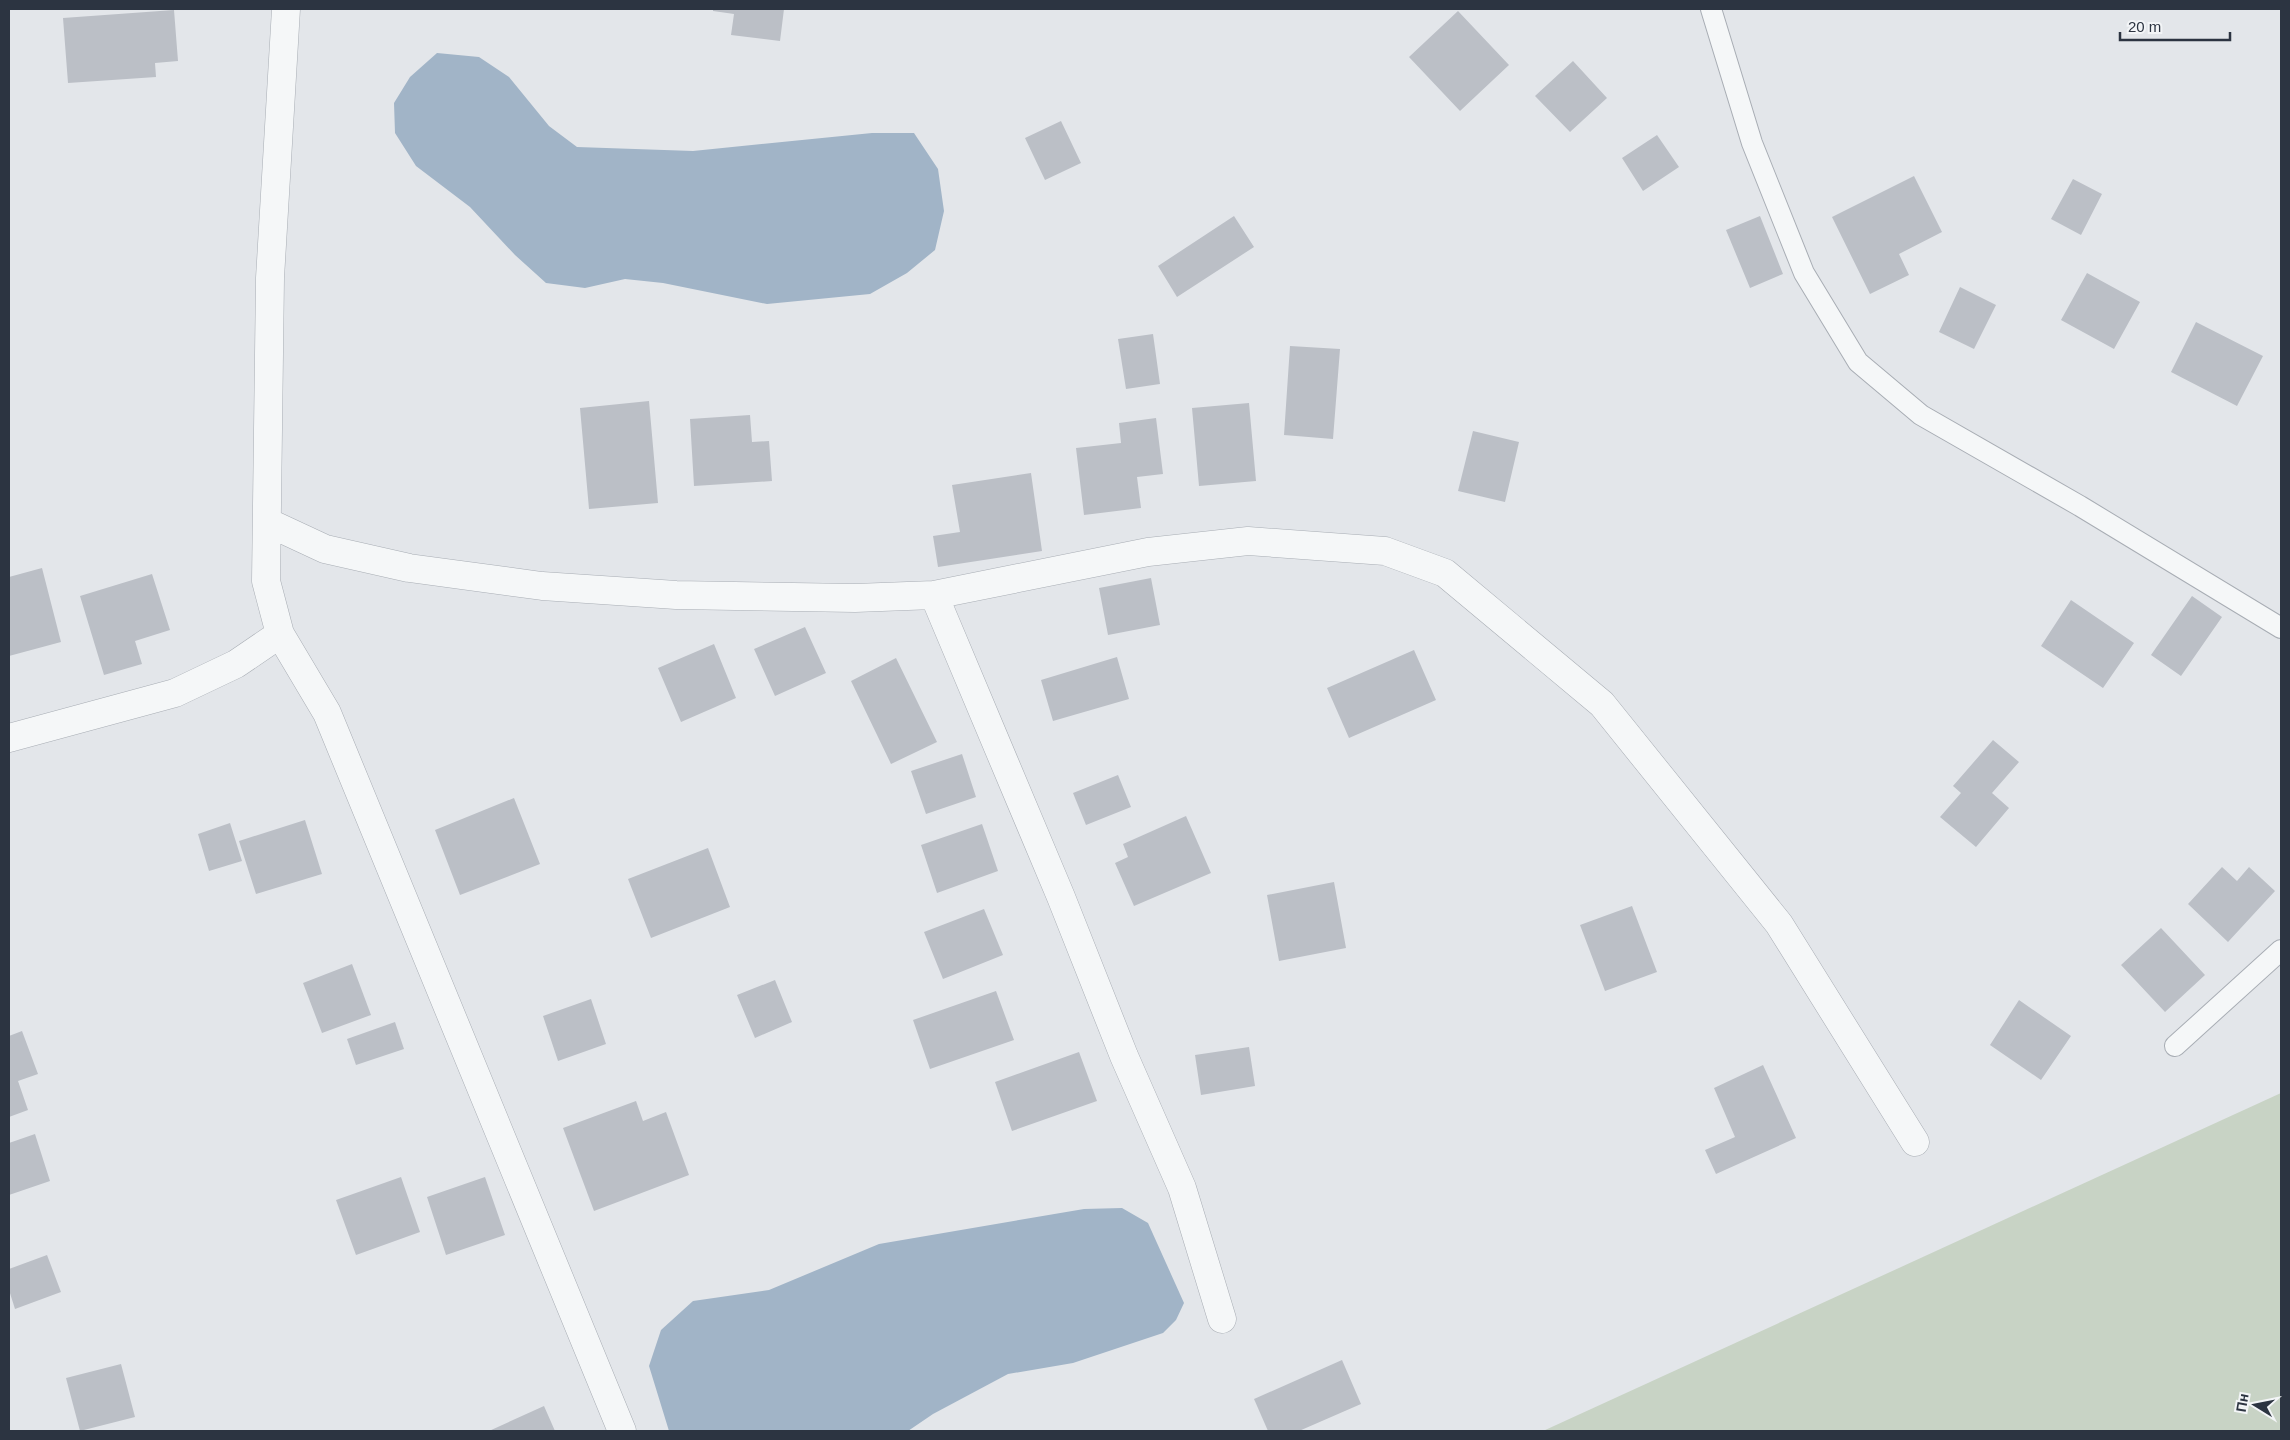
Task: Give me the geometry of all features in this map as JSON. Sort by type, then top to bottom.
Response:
[{"type":"street","points":[[286,9],[270,278],[266,581],[280,634],[327,713],[622,1431]]},
{"type":"street","points":[[267,522],[325,549],[409,568],[542,586],[676,595],[855,598],[934,595],[1148,552],[1248,540],[1385,551],[1445,573],[1602,704],[1650,761],[1779,924],[1915,1142]]},
{"type":"street","points":[[934,595],[1058,887],[1124,1056],[1182,1188],[1222,1319]]},
{"type":"street","points":[[9,738],[175,693],[236,664],[280,634]]},
{"type":"lane","points":[[1711,9],[1752,143],[1804,273],[1858,362],[1921,415],[2080,506],[2281,628]]},
{"type":"lane","points":[[2175,1046],[2281,950]]},
{"type":"green space","points":[[2281,1093],[2281,1431],[1543,1431]]},
{"type":"water","points":[[437,53],[479,57],[509,77],[549,126],[577,147],[693,151],[872,133],[914,133],[938,169],[944,211],[935,250],[907,273],[870,294],[767,304],[663,283],[625,279],[585,288],[546,283],[515,255],[470,207],[416,166],[395,133],[394,103],[410,77]]},
{"type":"water","points":[[1122,1208],[1148,1223],[1184,1303],[1176,1320],[1163,1333],[1073,1363],[1008,1374],[933,1414],[908,1431],[669,1431],[649,1366],[661,1330],[693,1301],[769,1290],[879,1244],[1084,1209]]},
{"type":"building","points":[[713,9],[784,9],[780,41],[731,35],[734,14],[713,11]]},
{"type":"building","points":[[174,10],[178,61],[155,63],[156,77],[68,83],[63,18]]},
{"type":"building","points":[[1458,11],[1509,65],[1460,111],[1409,57]]},
{"type":"building","points":[[1573,61],[1607,98],[1570,132],[1535,96]]},
{"type":"building","points":[[1061,121],[1081,163],[1045,180],[1025,138]]},
{"type":"building","points":[[1657,135],[1679,167],[1643,191],[1622,158]]},
{"type":"building","points":[[1914,176],[1942,232],[1899,254],[1909,275],[1870,294],[1832,217]]},
{"type":"building","points":[[2073,179],[2102,194],[2081,235],[2051,219]]},
{"type":"building","points":[[1234,216],[1254,247],[1177,297],[1158,266]]},
{"type":"building","points":[[1760,216],[1783,274],[1750,288],[1726,230]]},
{"type":"building","points":[[2087,273],[2140,302],[2114,349],[2061,320]]},
{"type":"building","points":[[1960,287],[1996,305],[1974,349],[1939,332]]},
{"type":"building","points":[[2196,322],[2263,356],[2237,406],[2171,372]]},
{"type":"building","points":[[1153,334],[1160,384],[1126,389],[1118,339]]},
{"type":"building","points":[[1290,346],[1340,349],[1333,439],[1284,435]]},
{"type":"building","points":[[649,401],[658,503],[589,509],[580,408]]},
{"type":"building","points":[[1249,403],[1256,481],[1199,486],[1192,408]]},
{"type":"building","points":[[750,415],[752,442],[769,441],[772,481],[694,486],[690,419]]},
{"type":"building","points":[[1156,418],[1163,474],[1137,477],[1141,508],[1084,515],[1076,448],[1121,443],[1119,423]]},
{"type":"building","points":[[1473,431],[1519,442],[1505,502],[1458,491]]},
{"type":"building","points":[[1031,473],[1042,551],[938,567],[933,536],[960,532],[952,485]]},
{"type":"building","points":[[42,568],[61,642],[9,656],[9,577]]},
{"type":"building","points":[[152,574],[170,630],[135,641],[142,664],[104,675],[80,596]]},
{"type":"building","points":[[1151,578],[1160,625],[1108,635],[1099,588]]},
{"type":"building","points":[[2192,596],[2222,617],[2181,676],[2151,655]]},
{"type":"building","points":[[2071,600],[2134,643],[2103,688],[2041,646]]},
{"type":"building","points":[[805,627],[826,673],[775,696],[754,649]]},
{"type":"building","points":[[714,644],[736,698],[681,722],[658,668]]},
{"type":"building","points":[[1414,650],[1436,700],[1349,738],[1327,688]]},
{"type":"building","points":[[1117,657],[1129,699],[1053,721],[1041,680]]},
{"type":"building","points":[[896,658],[937,742],[891,764],[851,681]]},
{"type":"building","points":[[1993,740],[2019,762],[1992,793],[2009,808],[1976,847],[1940,817],[1961,793],[1953,786]]},
{"type":"building","points":[[962,754],[976,797],[926,814],[911,771]]},
{"type":"building","points":[[1118,775],[1131,807],[1086,825],[1073,793]]},
{"type":"building","points":[[514,798],[540,864],[460,895],[435,830]]},
{"type":"building","points":[[1186,816],[1211,873],[1134,906],[1115,863],[1128,857],[1123,844]]},
{"type":"building","points":[[305,820],[322,874],[256,894],[239,841]]},
{"type":"building","points":[[230,823],[242,861],[209,871],[198,834]]},
{"type":"building","points":[[982,824],[998,871],[937,893],[921,845]]},
{"type":"building","points":[[708,848],[730,907],[651,938],[628,879]]},
{"type":"building","points":[[2222,867],[2237,881],[2249,867],[2275,891],[2228,942],[2188,904]]},
{"type":"building","points":[[1334,882],[1346,948],[1279,961],[1267,895]]},
{"type":"building","points":[[1632,906],[1657,972],[1605,991],[1580,925]]},
{"type":"building","points":[[984,909],[1003,955],[943,979],[924,932]]},
{"type":"building","points":[[2161,928],[2205,975],[2165,1012],[2121,965]]},
{"type":"building","points":[[352,964],[371,1015],[322,1033],[303,983]]},
{"type":"building","points":[[775,980],[792,1022],[755,1038],[737,995]]},
{"type":"building","points":[[996,991],[1014,1040],[930,1069],[913,1020]]},
{"type":"building","points":[[591,999],[606,1044],[558,1061],[543,1016]]},
{"type":"building","points":[[2019,1000],[2071,1036],[2041,1080],[1990,1045]]},
{"type":"building","points":[[395,1022],[404,1049],[356,1065],[347,1039]]},
{"type":"building","points":[[22,1031],[38,1074],[18,1081],[28,1110],[9,1117],[9,1036]]},
{"type":"building","points":[[1249,1047],[1255,1086],[1201,1095],[1195,1055]]},
{"type":"building","points":[[1079,1052],[1097,1101],[1012,1131],[995,1082]]},
{"type":"building","points":[[1763,1065],[1796,1138],[1716,1174],[1705,1150],[1735,1137],[1714,1088]]},
{"type":"building","points":[[636,1101],[643,1121],[666,1112],[689,1175],[594,1211],[563,1128]]},
{"type":"building","points":[[35,1134],[50,1181],[9,1195],[9,1143]]},
{"type":"building","points":[[401,1177],[420,1232],[356,1255],[336,1200]]},
{"type":"building","points":[[485,1177],[505,1235],[446,1255],[427,1197]]},
{"type":"building","points":[[47,1255],[61,1292],[15,1309],[9,1290],[9,1269]]},
{"type":"building","points":[[1342,1360],[1361,1404],[1299,1431],[1268,1431],[1254,1399]]},
{"type":"building","points":[[121,1364],[135,1417],[80,1431],[66,1378]]},
{"type":"building","points":[[544,1406],[555,1431],[489,1431]]}]
